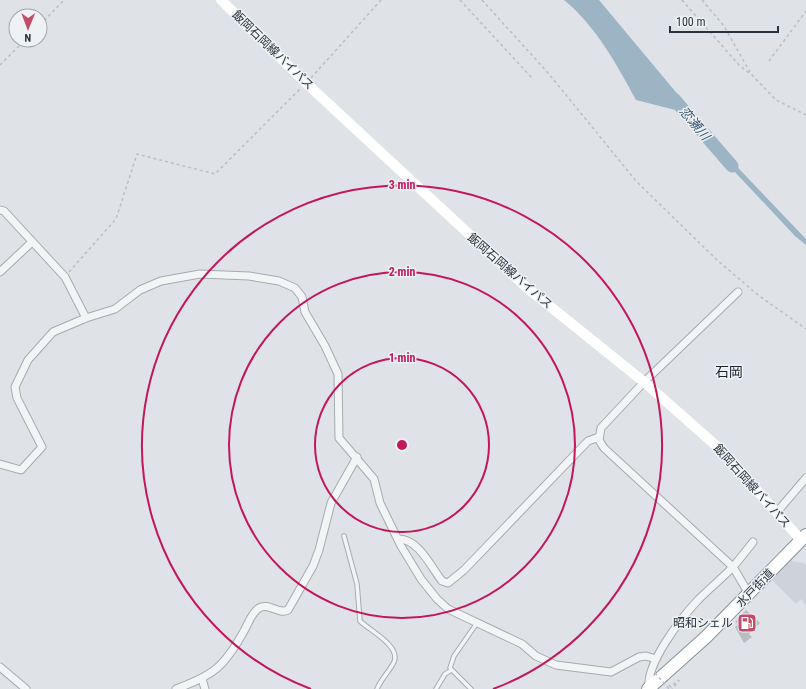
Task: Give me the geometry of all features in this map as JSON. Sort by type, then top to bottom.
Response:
[{"type":"highway","name":"水戸街道","points":[[648,689],[671,671],[804,540]]},
{"type":"highway","points":[[663,687],[671,671]]},
{"type":"main road","name":"飯岡石岡線バイパス","points":[[221,0],[306,83],[526,288],[644,382],[721,450],[804,540]]},
{"type":"street","points":[[0,210],[4,211],[65,277],[86,318]]},
{"type":"street","points":[[0,272],[32,242]]},
{"type":"street","points":[[0,464],[21,470],[42,447],[17,398],[15,387],[28,360],[53,332],[86,318],[115,309],[140,290],[161,281],[200,274],[249,276],[279,281],[295,288],[302,297],[305,312],[325,346],[338,374],[339,438],[357,457],[374,479],[380,504],[398,539],[421,579],[437,599],[448,609],[522,644],[536,656],[556,665],[611,672],[639,657],[646,656],[656,659]]},
{"type":"street","points":[[738,292],[644,382],[601,428],[599,437],[604,448],[733,567],[749,594]]},
{"type":"street","points":[[398,539],[406,539],[414,544],[442,581],[448,583],[464,570],[588,441],[599,437]]},
{"type":"street","points":[[176,689],[202,679],[212,673],[228,657],[258,608],[264,606],[281,611],[288,610],[313,566],[319,550],[331,503],[357,457]]},
{"type":"street","points":[[777,512],[806,478]]},
{"type":"street","points":[[648,689],[650,673],[656,659],[686,614],[699,599],[733,567],[753,542]]},
{"type":"street","points":[[0,667],[26,689]]},
{"type":"street","points":[[202,679],[205,689]]},
{"type":"lane","points":[[344,536],[357,584],[360,621],[373,630],[391,647],[394,652],[393,663],[377,689]]},
{"type":"lane","points":[[450,671],[450,666],[454,656],[478,622]]},
{"type":"lane","points":[[436,689],[445,674],[450,671]]},
{"type":"lane","points":[[450,671],[471,689]]},
{"type":"path","points":[[48,17],[64,0]]},
{"type":"path","points":[[65,277],[116,219],[137,154],[215,174],[306,83],[381,0]]},
{"type":"path","points":[[460,0],[532,78]]},
{"type":"path","points":[[482,0],[549,74],[636,181],[717,260],[758,295],[806,329]]},
{"type":"path","points":[[682,0],[739,65],[776,100],[806,115]]},
{"type":"path","points":[[702,0],[724,26],[750,74]]},
{"type":"path","points":[[769,61],[806,12]]},
{"type":"path","points":[[0,65],[17,48]]},
{"type":"path","points":[[655,673],[669,689]]},
{"type":"path","points":[[663,687],[670,687],[678,680],[679,681],[672,689]]},
{"type":"shaded area","points":[[791,561],[804,563],[806,565],[806,605],[801,599],[796,604],[772,580]]},
{"type":"water","points":[[564,0],[599,0],[695,115],[636,100],[596,34],[576,10]]},
{"type":"water","points":[[722,151],[806,239],[806,245],[795,236],[718,154]]},
{"type":"building","points":[[746,610],[760,623],[749,634],[752,637],[744,643],[735,627],[738,624],[735,622]]},
{"type":"waterway","name":"恋瀬川","points":[[674,99],[732,166]]},
{"type":"place","name":"昭和シェル","points":[[747,623]]},
{"type":"district","name":"石岡","points":[[729,372]]}]
